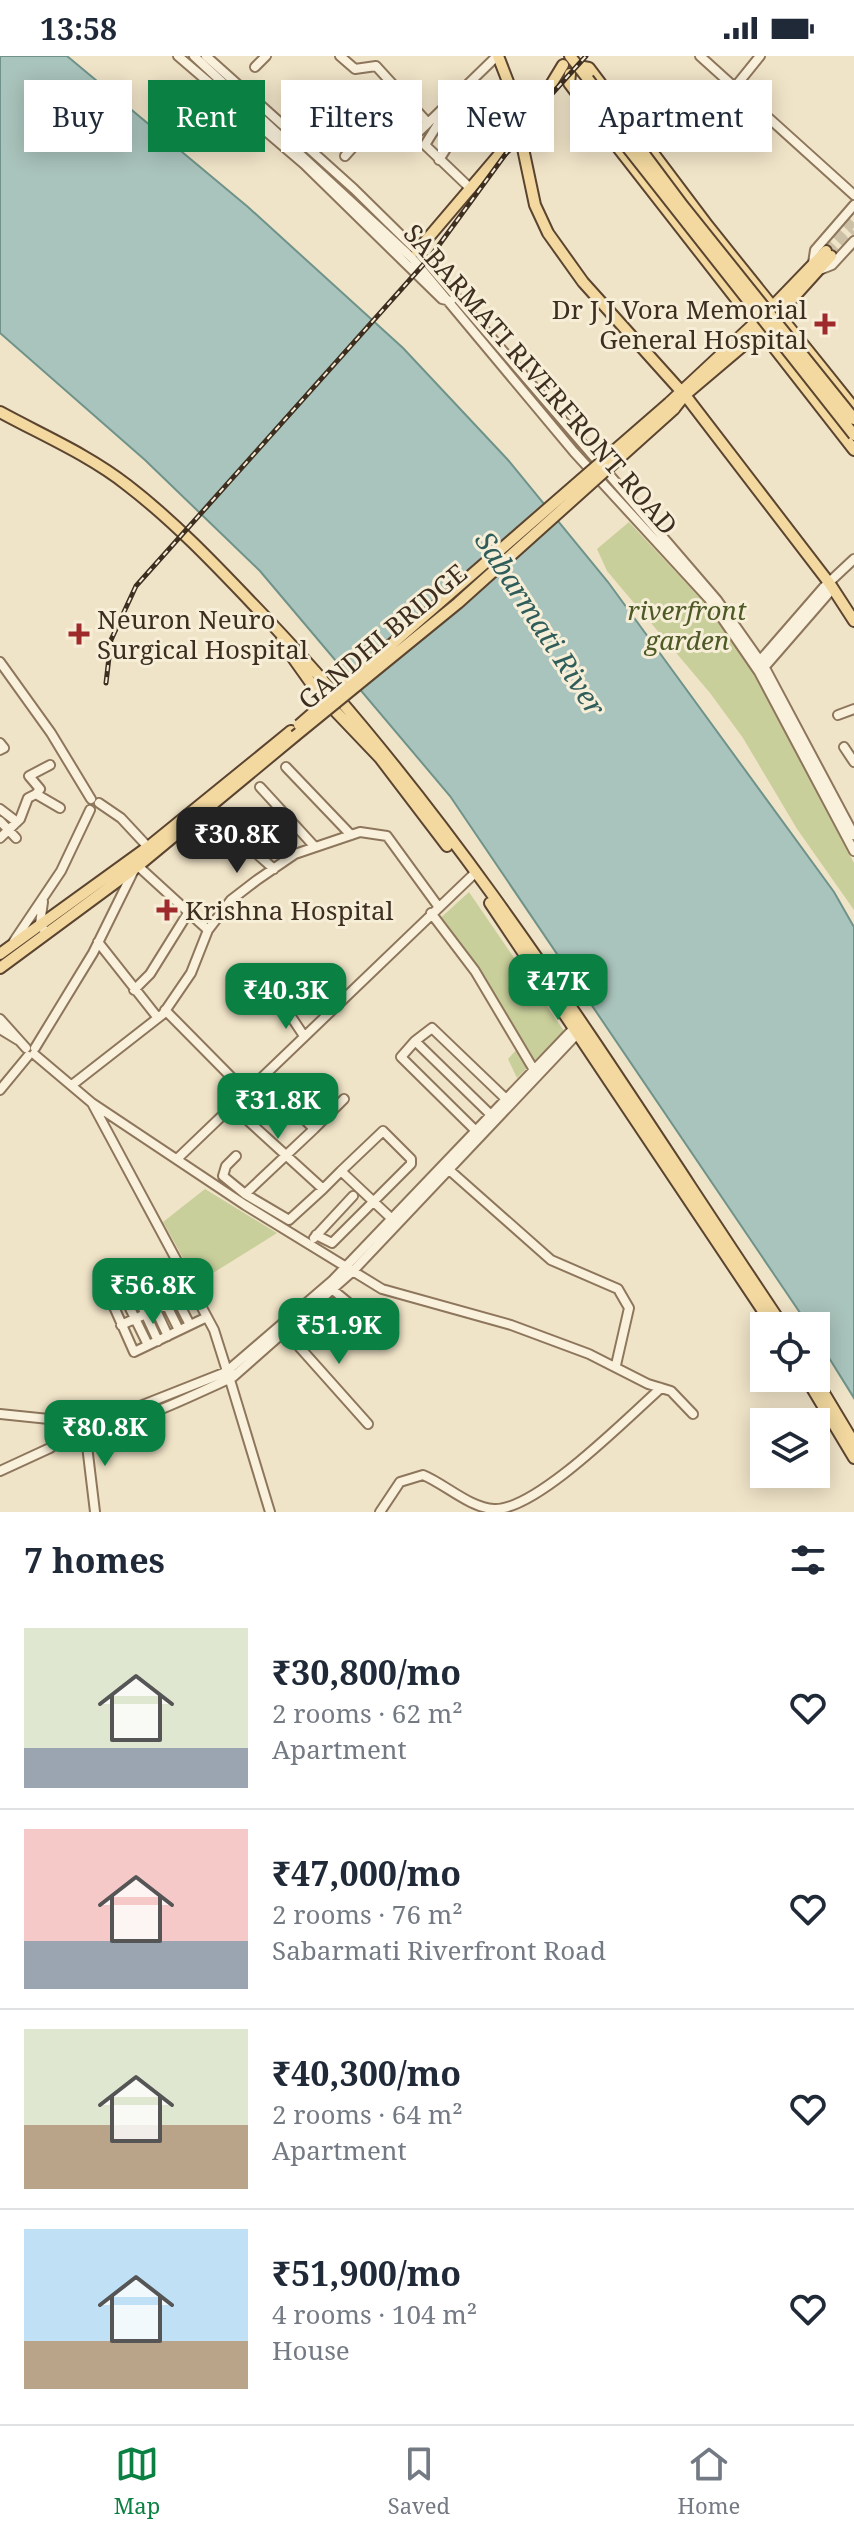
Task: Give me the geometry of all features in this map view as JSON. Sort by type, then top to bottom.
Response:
[{"type":"main road","points":[[498,56],[507,80]]},
{"type":"main road","points":[[554,86],[570,62]]},
{"type":"main road","points":[[570,62],[583,80]]},
{"type":"main road","points":[[570,62],[589,68],[854,408]]},
{"type":"main road","points":[[570,62],[569,83],[744,312],[761,324],[769,343],[854,450]]},
{"type":"main road","points":[[417,251],[502,152]]},
{"type":"main road","points":[[524,152],[532,196],[548,233],[583,282],[682,393],[830,584],[854,621]]},
{"type":"main road","points":[[638,152],[854,435]]},
{"type":"main road","points":[[640,152],[854,419]]},
{"type":"main road","name":"GANDHI BRIDGE","points":[[293,734],[672,406],[682,393],[776,310],[828,253]]},
{"type":"main road","points":[[765,297],[796,288],[788,325]]},
{"type":"main road","points":[[734,347],[744,312]]},
{"type":"main road","points":[[734,347],[769,343]]},
{"type":"main road","points":[[0,412],[103,468],[128,486],[197,545],[348,707],[473,874],[773,1312]]},
{"type":"main road","points":[[0,419],[126,488],[193,548],[278,637],[318,693],[380,758],[473,874]]},
{"type":"main road","points":[[0,968],[43,928],[293,734]]},
{"type":"main road","points":[[0,954],[133,871],[293,734]]},
{"type":"main road","points":[[578,1029],[764,1312]]},
{"type":"main road","points":[[814,1392],[854,1458]]},
{"type":"main road","points":[[823,1392],[854,1443]]},
{"type":"street","points":[[178,56],[304,164],[442,299],[451,301]]},
{"type":"street","name":"SABARMATI RIVERFRONT ROAD","points":[[194,56],[367,213],[451,301],[583,463],[709,599],[759,667]]},
{"type":"street","name":"SABARMATI RIVERFRONT ROAD","points":[[206,56],[354,189],[417,251],[717,600],[759,667]]},
{"type":"street","points":[[255,67],[266,56]]},
{"type":"street","points":[[340,56],[355,69],[376,66],[428,123]]},
{"type":"street","points":[[422,129],[498,56]]},
{"type":"street","points":[[700,56],[727,80]]},
{"type":"street","points":[[741,80],[760,56]]},
{"type":"street","points":[[772,121],[854,195]]},
{"type":"street","points":[[438,124],[425,145],[471,189]]},
{"type":"street","points":[[345,156],[349,152]]},
{"type":"street","points":[[439,160],[444,152]]},
{"type":"street","points":[[854,205],[815,250],[816,267],[832,265],[854,241]]},
{"type":"street","points":[[759,667],[828,594],[830,584],[854,559]]},
{"type":"street","points":[[0,662],[95,801],[121,818],[148,847]]},
{"type":"street","points":[[759,667],[854,835]]},
{"type":"street","points":[[759,667],[854,851]]},
{"type":"street","points":[[838,715],[854,709]]},
{"type":"street","points":[[0,743],[4,748],[0,750]]},
{"type":"street","points":[[844,747],[854,762]]},
{"type":"street","points":[[0,838],[25,813],[28,798],[40,789],[29,776],[50,765]]},
{"type":"street","points":[[286,767],[351,835]]},
{"type":"street","points":[[260,787],[315,847]]},
{"type":"street","points":[[36,794],[60,808]]},
{"type":"street","points":[[11,945],[43,902],[90,810],[96,810],[95,801]]},
{"type":"street","points":[[0,809],[17,822]]},
{"type":"street","points":[[0,821],[16,838]]},
{"type":"street","points":[[72,1085],[162,1014],[191,973],[208,930],[231,900],[274,869],[315,847],[360,832],[387,836],[475,971],[534,1070]]},
{"type":"street","points":[[248,846],[274,869]]},
{"type":"street","points":[[133,871],[208,930]]},
{"type":"street","points":[[0,1090],[30,1050],[98,942],[133,871]]},
{"type":"street","points":[[0,1083],[30,1050],[90,951],[133,871]]},
{"type":"street","points":[[177,1159],[473,874]]},
{"type":"street","points":[[43,902],[43,928]]},
{"type":"street","points":[[134,990],[150,974],[188,913]]},
{"type":"street","points":[[98,942],[134,990],[246,1092]]},
{"type":"street","points":[[284,1006],[304,1036]]},
{"type":"street","points":[[0,1019],[18,1040]]},
{"type":"street","points":[[476,1131],[401,1057],[415,1041],[432,1028],[506,1099]]},
{"type":"street","points":[[0,1029],[18,1040],[92,1103],[382,1289],[511,1325],[616,1365],[671,1391],[693,1414]]},
{"type":"street","points":[[0,1414],[100,1427],[133,1417],[229,1375],[286,1332],[333,1290],[392,1219],[447,1167],[506,1099],[578,1029]]},
{"type":"street","points":[[229,1375],[349,1269],[578,1029]]},
{"type":"street","points":[[415,1041],[491,1115]]},
{"type":"street","points":[[272,1087],[314,1129]]},
{"type":"street","points":[[245,1194],[344,1099]]},
{"type":"street","points":[[92,1103],[207,1317],[229,1375],[270,1512]]},
{"type":"street","points":[[232,1106],[323,1189]]},
{"type":"street","points":[[236,1156],[226,1166],[223,1176],[245,1194],[289,1220],[380,1132],[386,1133],[412,1161],[332,1243],[316,1235]]},
{"type":"street","points":[[447,1167],[551,1260],[618,1289],[629,1308],[616,1365]]},
{"type":"street","points":[[341,1171],[392,1219]]},
{"type":"street","points":[[308,1244],[353,1196]]},
{"type":"street","points":[[165,1276],[190,1325]]},
{"type":"street","points":[[154,1280],[179,1330]]},
{"type":"street","points":[[144,1285],[168,1336]]},
{"type":"street","points":[[134,1289],[158,1341]]},
{"type":"street","points":[[333,1290],[373,1323]]},
{"type":"street","points":[[121,1325],[195,1292]]},
{"type":"street","points":[[123,1294],[148,1345]]},
{"type":"street","points":[[111,1300],[130,1350],[158,1341],[207,1317]]},
{"type":"street","points":[[286,1332],[368,1424]]},
{"type":"street","points":[[380,1512],[400,1482],[423,1475],[472,1502],[493,1509],[529,1501],[661,1388]]},
{"type":"street","points":[[0,1471],[50,1448],[84,1425]]},
{"type":"street","points":[[84,1425],[95,1512]]},
{"type":"green space","name":"riverfront garden","points":[[629,522],[701,599],[755,674],[854,863],[854,910],[797,829],[743,738],[710,693],[607,571],[597,549]]},
{"type":"green space","points":[[469,892],[564,1031],[517,1078],[508,1059],[516,1050],[468,967],[435,923]]},
{"type":"green space","points":[[205,1189],[277,1233],[197,1283],[163,1222]]},
{"type":"water","name":"Sabarmati River","points":[[0,56],[67,56],[96,80],[24,80],[24,152],[132,152],[132,110],[148,124],[148,152],[182,152],[248,207],[403,348],[508,460],[608,582],[834,892],[854,927],[854,1398],[830,1359],[830,1312],[800,1312],[450,796],[260,571],[145,460],[0,333]]},
{"type":"tunnel","points":[[826,251],[854,220]]},
{"type":"tunnel","points":[[831,256],[854,231]]},
{"type":"railway","points":[[106,683],[111,640],[136,586],[431,256],[540,107],[586,56]]},
{"type":"place","name":"Dr J J Vora Memorial General Hospital","points":[[825,324]]},
{"type":"place","name":"Neuron Neuro Surgical Hospital","points":[[79,634]]},
{"type":"place","name":"Krishna Hospital","points":[[167,910]]}]
